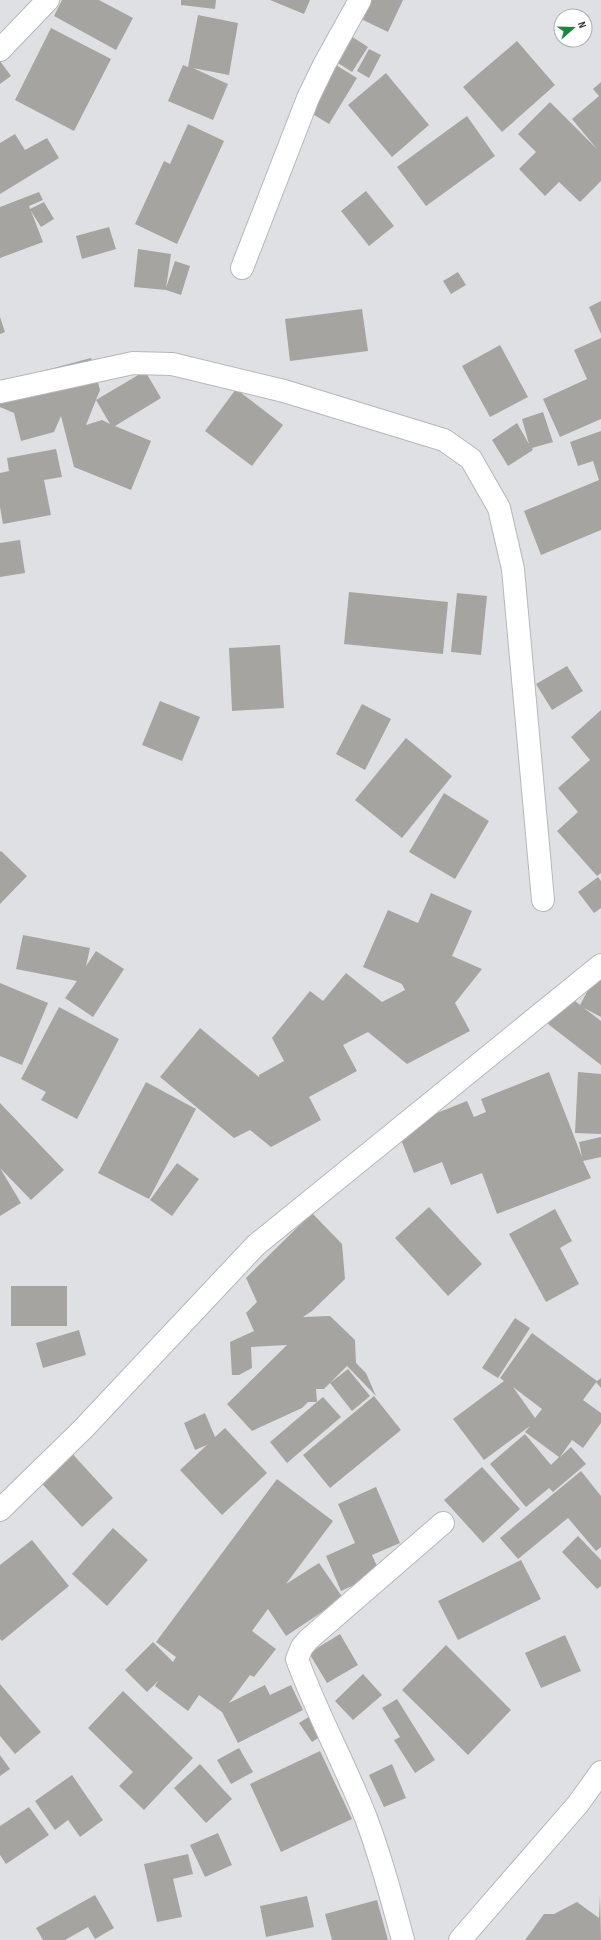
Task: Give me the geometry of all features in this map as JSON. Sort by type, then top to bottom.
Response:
[{"type":"street","points":[[0,50],[48,0]]},
{"type":"street","points":[[242,268],[308,98],[324,65],[360,0]]},
{"type":"street","points":[[0,392],[133,362],[172,364],[284,391],[444,440],[471,459],[499,508],[513,569],[543,900]]},
{"type":"street","points":[[0,1510],[83,1430],[256,1245],[601,965]]},
{"type":"street","points":[[403,1940],[390,1889],[366,1818],[309,1693],[297,1659],[302,1647],[309,1639],[443,1523]]},
{"type":"street","points":[[460,1940],[578,1804],[601,1772]]},
{"type":"building","points":[[62,0],[99,0],[133,18],[116,50],[54,16]]},
{"type":"building","points":[[181,0],[216,0],[215,9],[181,5]]},
{"type":"building","points":[[270,0],[310,0],[304,14]]},
{"type":"building","points":[[362,0],[403,0],[388,32],[355,16]]},
{"type":"building","points":[[198,15],[238,23],[229,75],[193,68],[228,84],[213,120],[168,101],[183,65],[188,67]]},
{"type":"building","points":[[51,28],[111,59],[74,131],[15,100]]},
{"type":"building","points":[[340,29],[368,47],[352,72],[324,54]]},
{"type":"building","points":[[517,41],[555,85],[502,132],[463,87]]},
{"type":"building","points":[[369,49],[381,55],[369,78],[357,71]]},
{"type":"building","points":[[326,59],[357,78],[329,124],[298,105]]},
{"type":"building","points":[[0,61],[11,76],[0,84]]},
{"type":"building","points":[[386,73],[429,125],[392,157],[348,105]]},
{"type":"building","points":[[601,82],[601,181],[580,202],[559,182],[545,196],[519,169],[536,152],[518,134],[550,102],[597,149],[572,119],[599,96],[593,89]]},
{"type":"building","points":[[467,116],[495,156],[426,206],[397,167]]},
{"type":"building","points":[[188,124],[224,141],[177,244],[135,224],[164,161],[170,164]]},
{"type":"building","points":[[15,134],[25,150],[47,138],[59,158],[0,194],[0,143]]},
{"type":"building","points":[[366,191],[394,226],[369,246],[341,211]]},
{"type":"building","points":[[39,192],[43,200],[29,206],[30,209],[44,202],[54,219],[41,227],[31,211],[43,242],[0,258],[0,207]]},
{"type":"building","points":[[109,227],[116,249],[82,259],[76,236]]},
{"type":"building","points":[[138,249],[171,254],[166,288],[175,261],[190,266],[181,295],[166,290],[134,287]]},
{"type":"building","points":[[458,272],[466,285],[451,294],[443,281]]},
{"type":"building","points":[[601,301],[601,334],[589,307]]},
{"type":"building","points":[[362,309],[368,351],[290,361],[285,319]]},
{"type":"building","points":[[0,317],[5,332],[0,334]]},
{"type":"building","points":[[601,338],[601,419],[560,437],[543,399],[587,379],[574,350]]},
{"type":"building","points":[[500,345],[528,397],[490,417],[462,366]]},
{"type":"building","points":[[91,358],[100,390],[96,400],[145,371],[161,398],[115,426],[151,441],[131,490],[74,467],[61,416],[54,432],[21,441],[14,413],[0,407],[0,389],[48,377],[46,370]],"holes":[[[96,400],[110,424],[102,420],[86,425]]]},
{"type":"building","points":[[236,389],[283,425],[252,466],[205,431]]},
{"type":"building","points":[[543,412],[553,442],[532,448],[533,450],[508,466],[492,440],[517,423],[529,444],[522,419]]},
{"type":"building","points":[[601,431],[601,530],[541,555],[524,511],[599,480],[593,461],[578,466],[570,442]]},
{"type":"building","points":[[56,449],[62,477],[44,480],[51,515],[3,524],[0,507],[0,473],[9,471],[7,458]]},
{"type":"building","points":[[20,540],[25,573],[0,577],[0,543]]},
{"type":"building","points":[[349,592],[448,602],[443,654],[344,644]]},
{"type":"building","points":[[457,593],[487,596],[481,655],[451,652]]},
{"type":"building","points":[[280,645],[284,708],[232,711],[229,648]]},
{"type":"building","points":[[567,666],[583,691],[552,710],[536,684]]},
{"type":"building","points":[[160,701],[200,717],[182,761],[142,745]]},
{"type":"building","points":[[362,704],[391,719],[365,770],[336,754]]},
{"type":"building","points":[[601,710],[601,873],[597,876],[557,831],[578,812],[558,788],[590,760],[571,737]]},
{"type":"building","points":[[406,738],[452,776],[402,838],[355,800]]},
{"type":"building","points":[[444,793],[489,821],[455,879],[409,852]]},
{"type":"building","points":[[1,851],[27,876],[0,904],[0,852]]},
{"type":"building","points":[[598,877],[601,881],[601,908],[594,913],[578,892]]},
{"type":"building","points":[[431,893],[472,911],[452,956],[482,969],[455,1003],[470,1031],[407,1064],[368,1032],[343,1045],[357,1071],[309,1097],[321,1120],[271,1147],[250,1130],[234,1138],[160,1077],[200,1028],[259,1077],[259,1075],[284,1061],[272,1038],[310,991],[323,1001],[346,973],[382,1002],[405,990],[402,984],[363,967],[388,910],[418,923]]},
{"type":"building","points":[[23,935],[90,948],[86,966],[96,951],[124,969],[93,1017],[65,998],[77,981],[16,969]]},
{"type":"building","points":[[601,966],[601,1017],[584,1008],[601,1021],[601,1065],[548,1024],[569,996],[580,1005]]},
{"type":"building","points":[[0,983],[48,1003],[22,1065],[0,1056]]},
{"type":"building","points":[[59,1007],[119,1039],[77,1119],[41,1100],[46,1092],[21,1079]]},
{"type":"building","points":[[549,1072],[582,1157],[579,1142],[601,1137],[601,1157],[583,1161],[591,1178],[497,1214],[482,1173],[451,1185],[442,1162],[414,1173],[397,1129],[467,1101],[474,1117],[486,1112],[481,1099]]},
{"type":"building","points":[[578,1072],[601,1074],[601,1134],[575,1133]]},
{"type":"building","points":[[146,1082],[196,1109],[149,1199],[98,1173]]},
{"type":"building","points":[[0,1103],[64,1170],[31,1200],[0,1168]]},
{"type":"building","points":[[177,1163],[199,1179],[172,1216],[150,1200]]},
{"type":"building","points":[[0,1168],[21,1203],[0,1216]]},
{"type":"building","points":[[429,1207],[482,1264],[448,1296],[395,1238]]},
{"type":"building","points":[[555,1209],[572,1241],[560,1248],[579,1284],[546,1302],[509,1234]]},
{"type":"building","points":[[312,1213],[342,1244],[345,1279],[312,1311],[303,1317],[330,1316],[355,1340],[356,1363],[366,1373],[376,1396],[347,1366],[324,1389],[316,1389],[317,1402],[308,1402],[302,1408],[252,1431],[227,1404],[287,1345],[251,1347],[252,1368],[239,1375],[232,1375],[230,1342],[254,1331],[246,1313],[257,1302],[246,1278]]},
{"type":"building","points":[[11,1286],[67,1286],[67,1326],[11,1326]]},
{"type":"building","points":[[515,1318],[530,1328],[498,1378],[482,1368]]},
{"type":"building","points":[[79,1330],[86,1355],[43,1368],[36,1343]]},
{"type":"building","points":[[532,1333],[597,1381],[583,1400],[601,1413],[601,1423],[583,1448],[572,1440],[560,1457],[571,1447],[586,1464],[553,1492],[549,1488],[526,1507],[490,1464],[525,1434],[551,1465],[559,1457],[525,1432],[530,1426],[484,1460],[453,1419],[504,1381],[500,1378]],"holes":[[[513,1387],[542,1409],[535,1418]]]},
{"type":"building","points":[[348,1369],[370,1396],[352,1411],[330,1383]]},
{"type":"building","points":[[601,1378],[601,1388],[596,1382]]},
{"type":"building","points":[[374,1396],[401,1430],[330,1488],[303,1455]]},
{"type":"building","points":[[323,1397],[341,1417],[287,1463],[270,1442]]},
{"type":"building","points":[[205,1413],[215,1437],[225,1428],[267,1473],[222,1515],[180,1470],[207,1445],[195,1450],[184,1423]]},
{"type":"building","points":[[67,1448],[113,1498],[82,1527],[35,1476]]},
{"type":"building","points":[[482,1467],[520,1509],[483,1543],[444,1500]]},
{"type":"building","points":[[581,1471],[601,1496],[601,1547],[596,1551],[568,1518],[518,1559],[500,1538]]},
{"type":"building","points":[[277,1479],[333,1521],[286,1584],[319,1563],[343,1598],[286,1636],[268,1609],[252,1631],[276,1649],[254,1677],[250,1675],[229,1703],[265,1685],[270,1695],[291,1685],[303,1710],[238,1743],[222,1712],[199,1695],[188,1711],[155,1686],[158,1681],[147,1692],[125,1670],[153,1642],[173,1662],[176,1657],[156,1642]]},
{"type":"building","points":[[376,1487],[400,1543],[372,1555],[380,1573],[341,1591],[326,1556],[355,1543],[338,1504]]},
{"type":"building","points":[[113,1528],[148,1560],[107,1606],[72,1574]]},
{"type":"building","points":[[578,1536],[601,1560],[601,1586],[597,1589],[562,1552]]},
{"type":"building","points":[[32,1540],[69,1586],[2,1641],[0,1639],[0,1565]]},
{"type":"building","points":[[521,1560],[541,1599],[458,1640],[438,1601]]},
{"type":"building","points":[[340,1634],[358,1665],[327,1683],[309,1653]]},
{"type":"building","points":[[565,1635],[581,1671],[541,1688],[525,1653]]},
{"type":"building","points":[[446,1645],[511,1710],[468,1755],[402,1690]]},
{"type":"building","points":[[363,1674],[382,1695],[353,1720],[335,1701]]},
{"type":"building","points":[[0,1684],[41,1732],[15,1754],[0,1736]]},
{"type":"building","points":[[123,1691],[193,1758],[144,1810],[119,1786],[133,1772],[88,1728]]},
{"type":"building","points":[[397,1699],[435,1760],[415,1773],[394,1740],[400,1737],[382,1708]]},
{"type":"building","points":[[315,1713],[328,1732],[312,1742],[299,1723]]},
{"type":"building","points":[[239,1748],[253,1772],[231,1784],[217,1760]]},
{"type":"building","points":[[320,1751],[352,1819],[281,1852],[250,1784]]},
{"type":"building","points":[[0,1755],[10,1769],[0,1776]]},
{"type":"building","points":[[200,1764],[232,1799],[206,1823],[174,1788]]},
{"type":"building","points":[[392,1764],[406,1798],[384,1807],[369,1775]]},
{"type":"building","points":[[72,1775],[103,1820],[80,1837],[68,1820],[55,1830],[35,1801]]},
{"type":"building","points":[[29,1807],[49,1835],[6,1864],[0,1855],[0,1826]]},
{"type":"building","points":[[218,1833],[232,1865],[205,1877],[190,1845]]},
{"type":"building","points":[[188,1854],[193,1874],[173,1879],[182,1917],[157,1922],[144,1864]]},
{"type":"building","points":[[95,1895],[114,1928],[95,1939],[88,1927],[65,1940],[43,1940],[36,1928]]},
{"type":"building","points":[[600,1895],[601,1940],[525,1940],[544,1914],[554,1914],[577,1902],[599,1918]]},
{"type":"building","points":[[307,1896],[314,1927],[266,1937],[260,1906]]},
{"type":"building","points":[[377,1900],[388,1940],[332,1940],[325,1914]]}]
